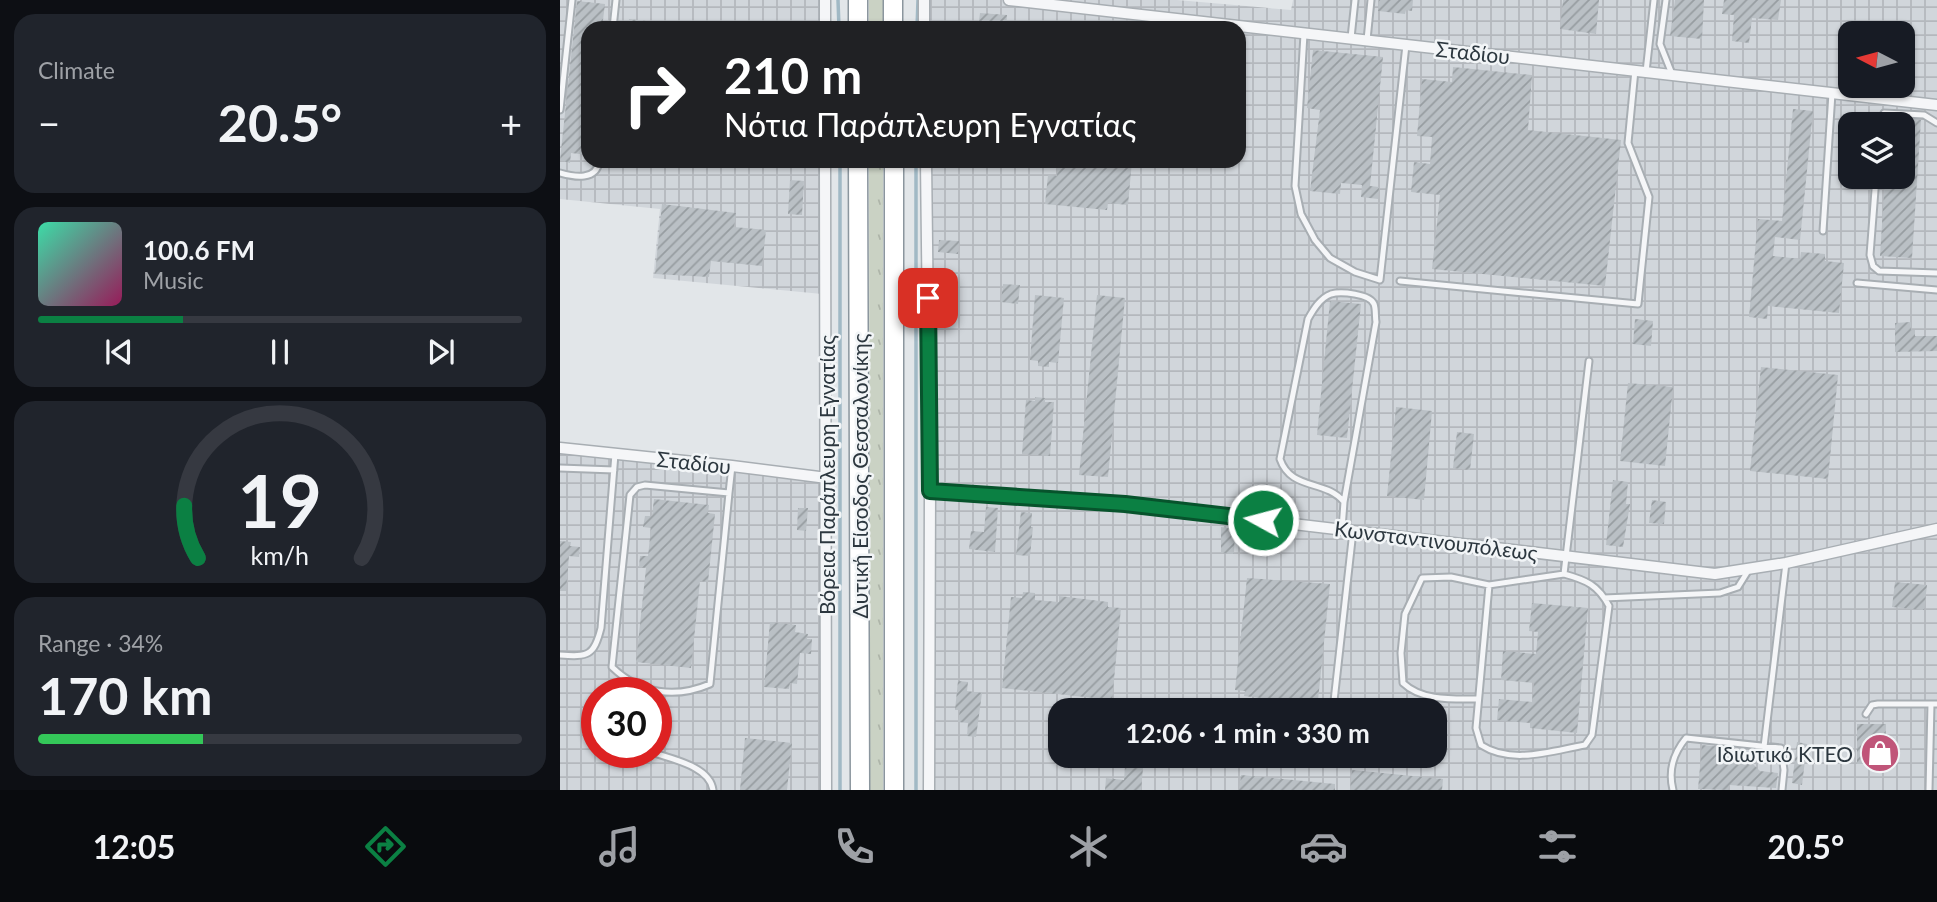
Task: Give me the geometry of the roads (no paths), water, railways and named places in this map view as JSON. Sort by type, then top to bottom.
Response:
[{"type":"highway","points":[[858,0],[858,21]]},
{"type":"highway","points":[[893,0],[893,21]]},
{"type":"highway","name":"Δυτική Είσοδος Θεσσαλονίκης","points":[[858,168],[860,790]]},
{"type":"highway","name":"Δυτική Είσοδος Θεσσαλονίκης","points":[[894,168],[894,790]]},
{"type":"street","points":[[825,0],[825,21]]},
{"type":"street","points":[[924,0],[924,21]]},
{"type":"street","name":"Σταδίου","points":[[1009,0],[1197,21]]},
{"type":"street","name":"Σταδίου","points":[[1246,27],[1937,105]]},
{"type":"street","name":"Βόρεια Παράπλευρη Εγνατίας","points":[[825,168],[826,790]]},
{"type":"street","points":[[926,168],[930,491],[929,790]]},
{"type":"street","name":"Σταδίου","points":[[560,449],[827,478]]},
{"type":"street","name":"Κωνσταντινουπόλεως","points":[[930,491],[1125,504],[1707,574],[1730,573],[1786,563],[1937,529]]},
{"type":"lane","points":[[560,110],[572,0]]},
{"type":"lane","points":[[615,21],[617,0]]},
{"type":"lane","points":[[1351,38],[1354,0]]},
{"type":"lane","points":[[1367,40],[1371,0]]},
{"type":"lane","points":[[1400,281],[1638,304],[1649,196],[1628,141],[1654,0]]},
{"type":"lane","points":[[1666,0],[1660,44],[1672,75]]},
{"type":"lane","points":[[1304,33],[1295,186],[1301,214],[1315,240],[1330,258],[1355,272],[1380,280],[1406,45]]},
{"type":"lane","points":[[1823,231],[1832,93]]},
{"type":"lane","points":[[1915,115],[1924,115],[1937,123]]},
{"type":"lane","points":[[560,173],[583,177],[598,168]]},
{"type":"lane","points":[[1875,189],[1870,254],[1873,266],[1879,271],[1937,273]]},
{"type":"lane","points":[[1857,283],[1937,290]]},
{"type":"lane","points":[[1334,698],[1348,530],[1343,502],[1376,322],[1374,304],[1368,297],[1343,294],[1330,295],[1316,305],[1308,319],[1280,459],[1284,470],[1298,480],[1336,492],[1343,502]]},
{"type":"lane","points":[[1564,574],[1589,361]]},
{"type":"lane","points":[[560,655],[585,656],[596,648],[599,638],[604,612],[615,454]]},
{"type":"lane","points":[[729,493],[645,485],[637,487],[629,495],[612,667],[636,685],[654,691],[677,693],[710,684],[732,466]]},
{"type":"lane","points":[[560,468],[614,470]]},
{"type":"lane","points":[[1764,747],[1786,563]]},
{"type":"lane","points":[[1604,598],[1720,593],[1738,587],[1749,570]]},
{"type":"lane","points":[[1477,699],[1443,698],[1413,692],[1403,683],[1401,653],[1405,614],[1422,579],[1451,577],[1489,585],[1564,574],[1588,581],[1609,606],[1592,734],[1585,745],[1518,756],[1493,753],[1481,745],[1476,728],[1489,585]]},
{"type":"lane","points":[[1866,714],[1872,705],[1878,704],[1934,704],[1929,790]]},
{"type":"lane","points":[[1673,790],[1673,761],[1686,738],[1781,748],[1784,770],[1782,790]]},
{"type":"lane","points":[[672,760],[704,773],[713,785],[713,790]]},
{"type":"waterway","points":[[838,0],[839,21]]},
{"type":"waterway","points":[[917,21],[918,0]]},
{"type":"waterway","points":[[840,168],[840,790]]},
{"type":"waterway","points":[[916,168],[916,790]]},
{"type":"place","name":"Ιδιωτικό ΚΤΕΟ","points":[[1880,753]]}]
